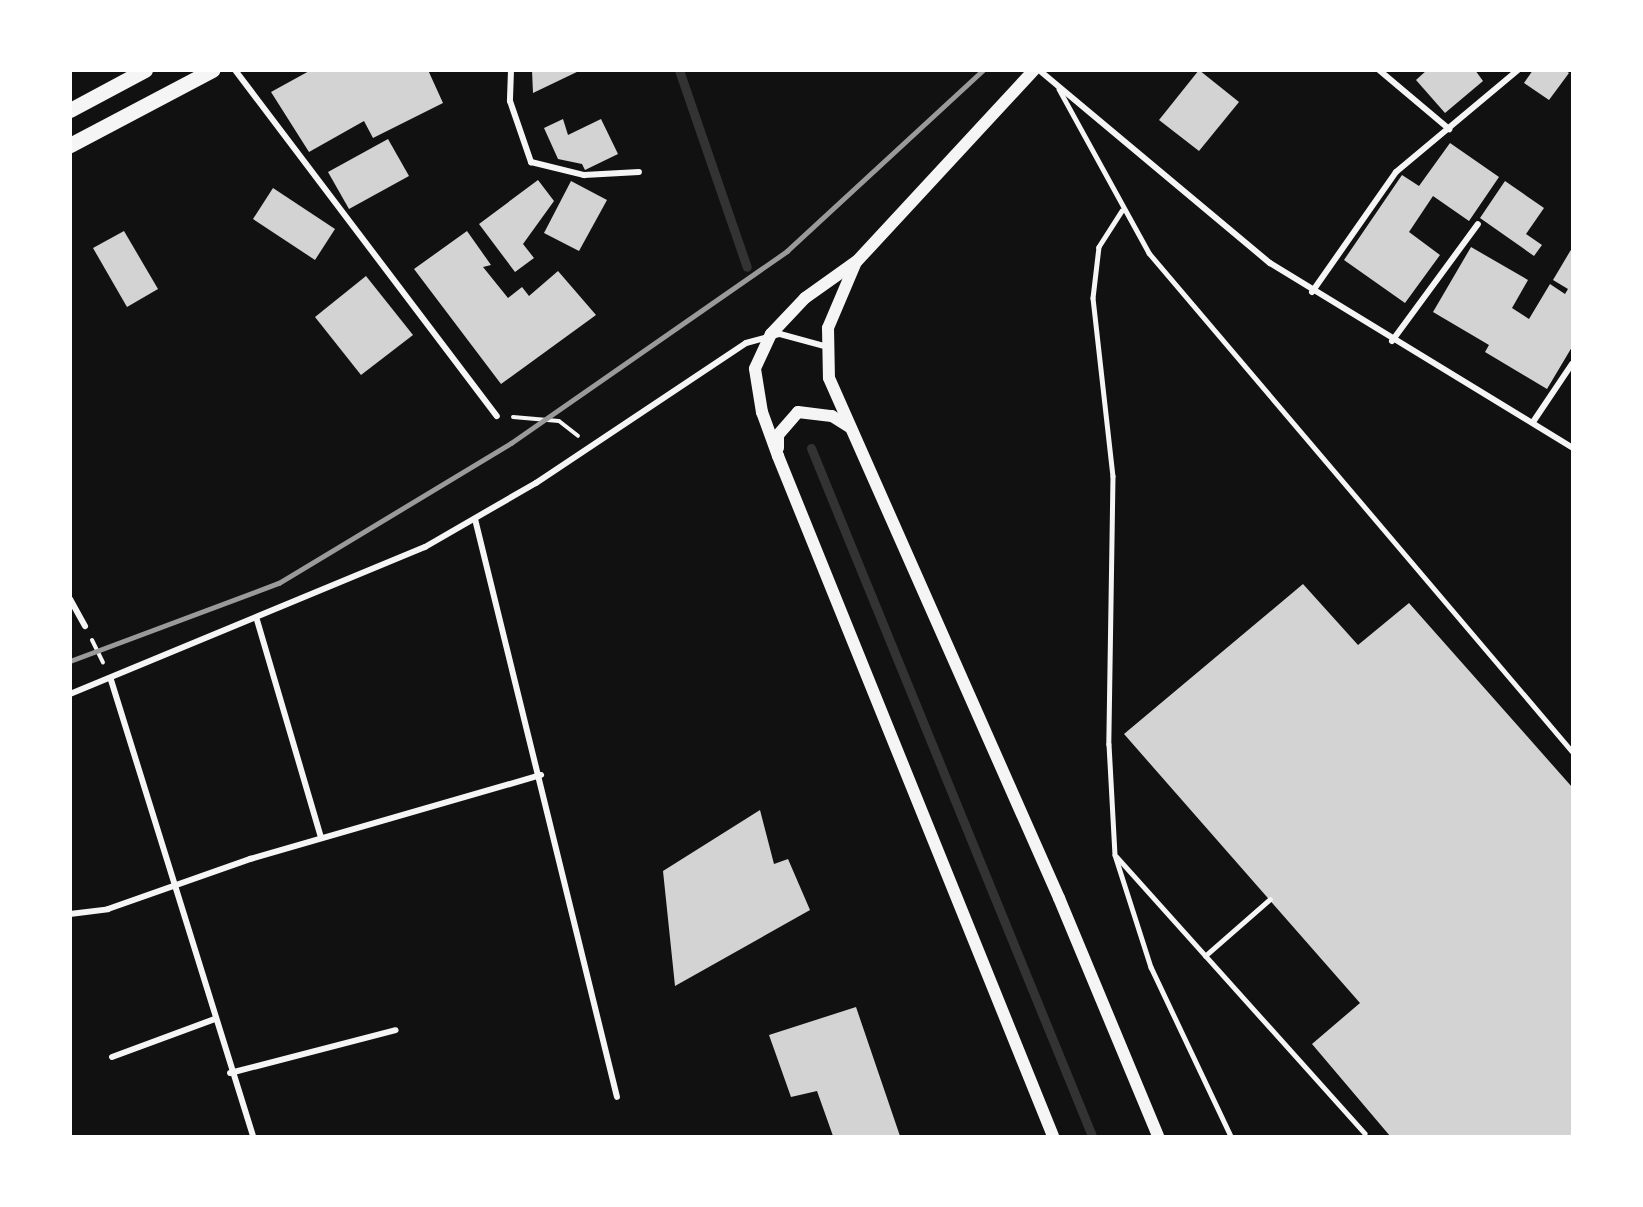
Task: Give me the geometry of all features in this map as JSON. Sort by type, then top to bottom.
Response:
[{"type":"main road","points":[[70,110],[145,70]]},
{"type":"main road","points":[[70,145],[212,70]]},
{"type":"main road","points":[[1037,71],[857,261],[805,298],[771,334],[755,369],[762,412],[778,456],[1053,1137]]},
{"type":"main road","points":[[857,261],[828,328],[829,378],[1158,1137]]},
{"type":"main road","points":[[778,456],[778,435],[798,412],[832,416],[852,429]]},
{"type":"street","points":[[235,70],[497,416]]},
{"type":"street","points":[[511,70],[510,101],[531,162],[584,176],[639,172]]},
{"type":"street","points":[[1379,70],[1449,129]]},
{"type":"street","points":[[1312,292],[1396,172],[1518,70]]},
{"type":"street","points":[[1037,71],[1312,292],[1572,447]]},
{"type":"street","points":[[1392,341],[1478,224]]},
{"type":"street","points":[[70,694],[111,680],[389,565],[476,519],[723,354],[771,334],[828,347]]},
{"type":"street","points":[[1533,422],[1572,364]]},
{"type":"street","points":[[476,519],[541,775],[617,1097]]},
{"type":"street","points":[[70,599],[85,626]]},
{"type":"street","points":[[256,620],[321,837]]},
{"type":"street","points":[[111,680],[177,886],[230,1072],[253,1137]]},
{"type":"street","points":[[70,914],[108,909],[321,837],[541,775]]},
{"type":"street","points":[[112,1057],[215,1019]]},
{"type":"street","points":[[230,1072],[396,1030]]},
{"type":"lane","points":[[1059,89],[1122,211],[1164,271],[1572,751]]},
{"type":"lane","points":[[1122,211],[1099,247],[1094,298],[1113,476],[1109,744],[1115,855],[1151,967],[1231,1137]]},
{"type":"lane","points":[[1115,855],[1365,1133]]},
{"type":"lane","points":[[1205,956],[1270,900]]},
{"type":"path","points":[[497,416],[559,421],[588,446]]},
{"type":"path","points":[[85,626],[111,680]]},
{"type":"building","points":[[311,70],[428,70],[443,103],[373,138],[364,121],[309,152],[271,92]]},
{"type":"building","points":[[532,70],[581,70],[533,93]]},
{"type":"building","points":[[1199,70],[1239,102],[1199,151],[1159,120]]},
{"type":"building","points":[[1427,70],[1475,70],[1483,81],[1445,113],[1416,80]]},
{"type":"building","points":[[1533,70],[1565,70],[1569,73],[1549,100],[1524,83]]},
{"type":"building","points":[[563,119],[568,135],[601,119],[618,154],[585,170],[582,164],[558,159],[544,128]]},
{"type":"building","points":[[388,139],[409,176],[349,209],[328,172]]},
{"type":"building","points":[[1450,143],[1499,177],[1469,221],[1433,196],[1409,232],[1440,255],[1405,303],[1344,260],[1402,175],[1419,186]]},
{"type":"building","points":[[538,180],[554,201],[523,244],[534,258],[515,272],[479,224]]},
{"type":"building","points":[[571,181],[607,200],[579,251],[544,233]]},
{"type":"building","points":[[1505,181],[1544,208],[1526,234],[1542,245],[1534,256],[1480,218]]},
{"type":"building","points":[[273,188],[335,229],[315,260],[253,219]]},
{"type":"building","points":[[124,231],[158,289],[127,307],[93,248]]},
{"type":"building","points":[[467,231],[491,265],[483,267],[508,298],[522,287],[529,296],[558,271],[596,315],[501,384],[414,269]]},
{"type":"building","points":[[1471,247],[1528,280],[1512,308],[1529,319],[1550,284],[1565,294],[1568,289],[1553,280],[1572,248],[1572,347],[1547,389],[1485,352],[1489,345],[1433,312]]},
{"type":"building","points":[[366,276],[413,335],[361,375],[315,317]]},
{"type":"building","points":[[1303,584],[1358,645],[1409,603],[1572,787],[1572,1136],[1390,1136],[1312,1044],[1360,1003],[1124,734]]},
{"type":"building","points":[[760,810],[774,864],[788,859],[810,910],[675,986],[663,871]]},
{"type":"building","points":[[856,1007],[900,1136],[833,1136],[817,1091],[791,1097],[769,1035]]},
{"type":"waterway","points":[[679,70],[747,267]]},
{"type":"waterway","points":[[811,448],[1092,1136]]},
{"type":"railway","points":[[70,661],[279,583],[511,443],[787,251],[983,70]]}]
